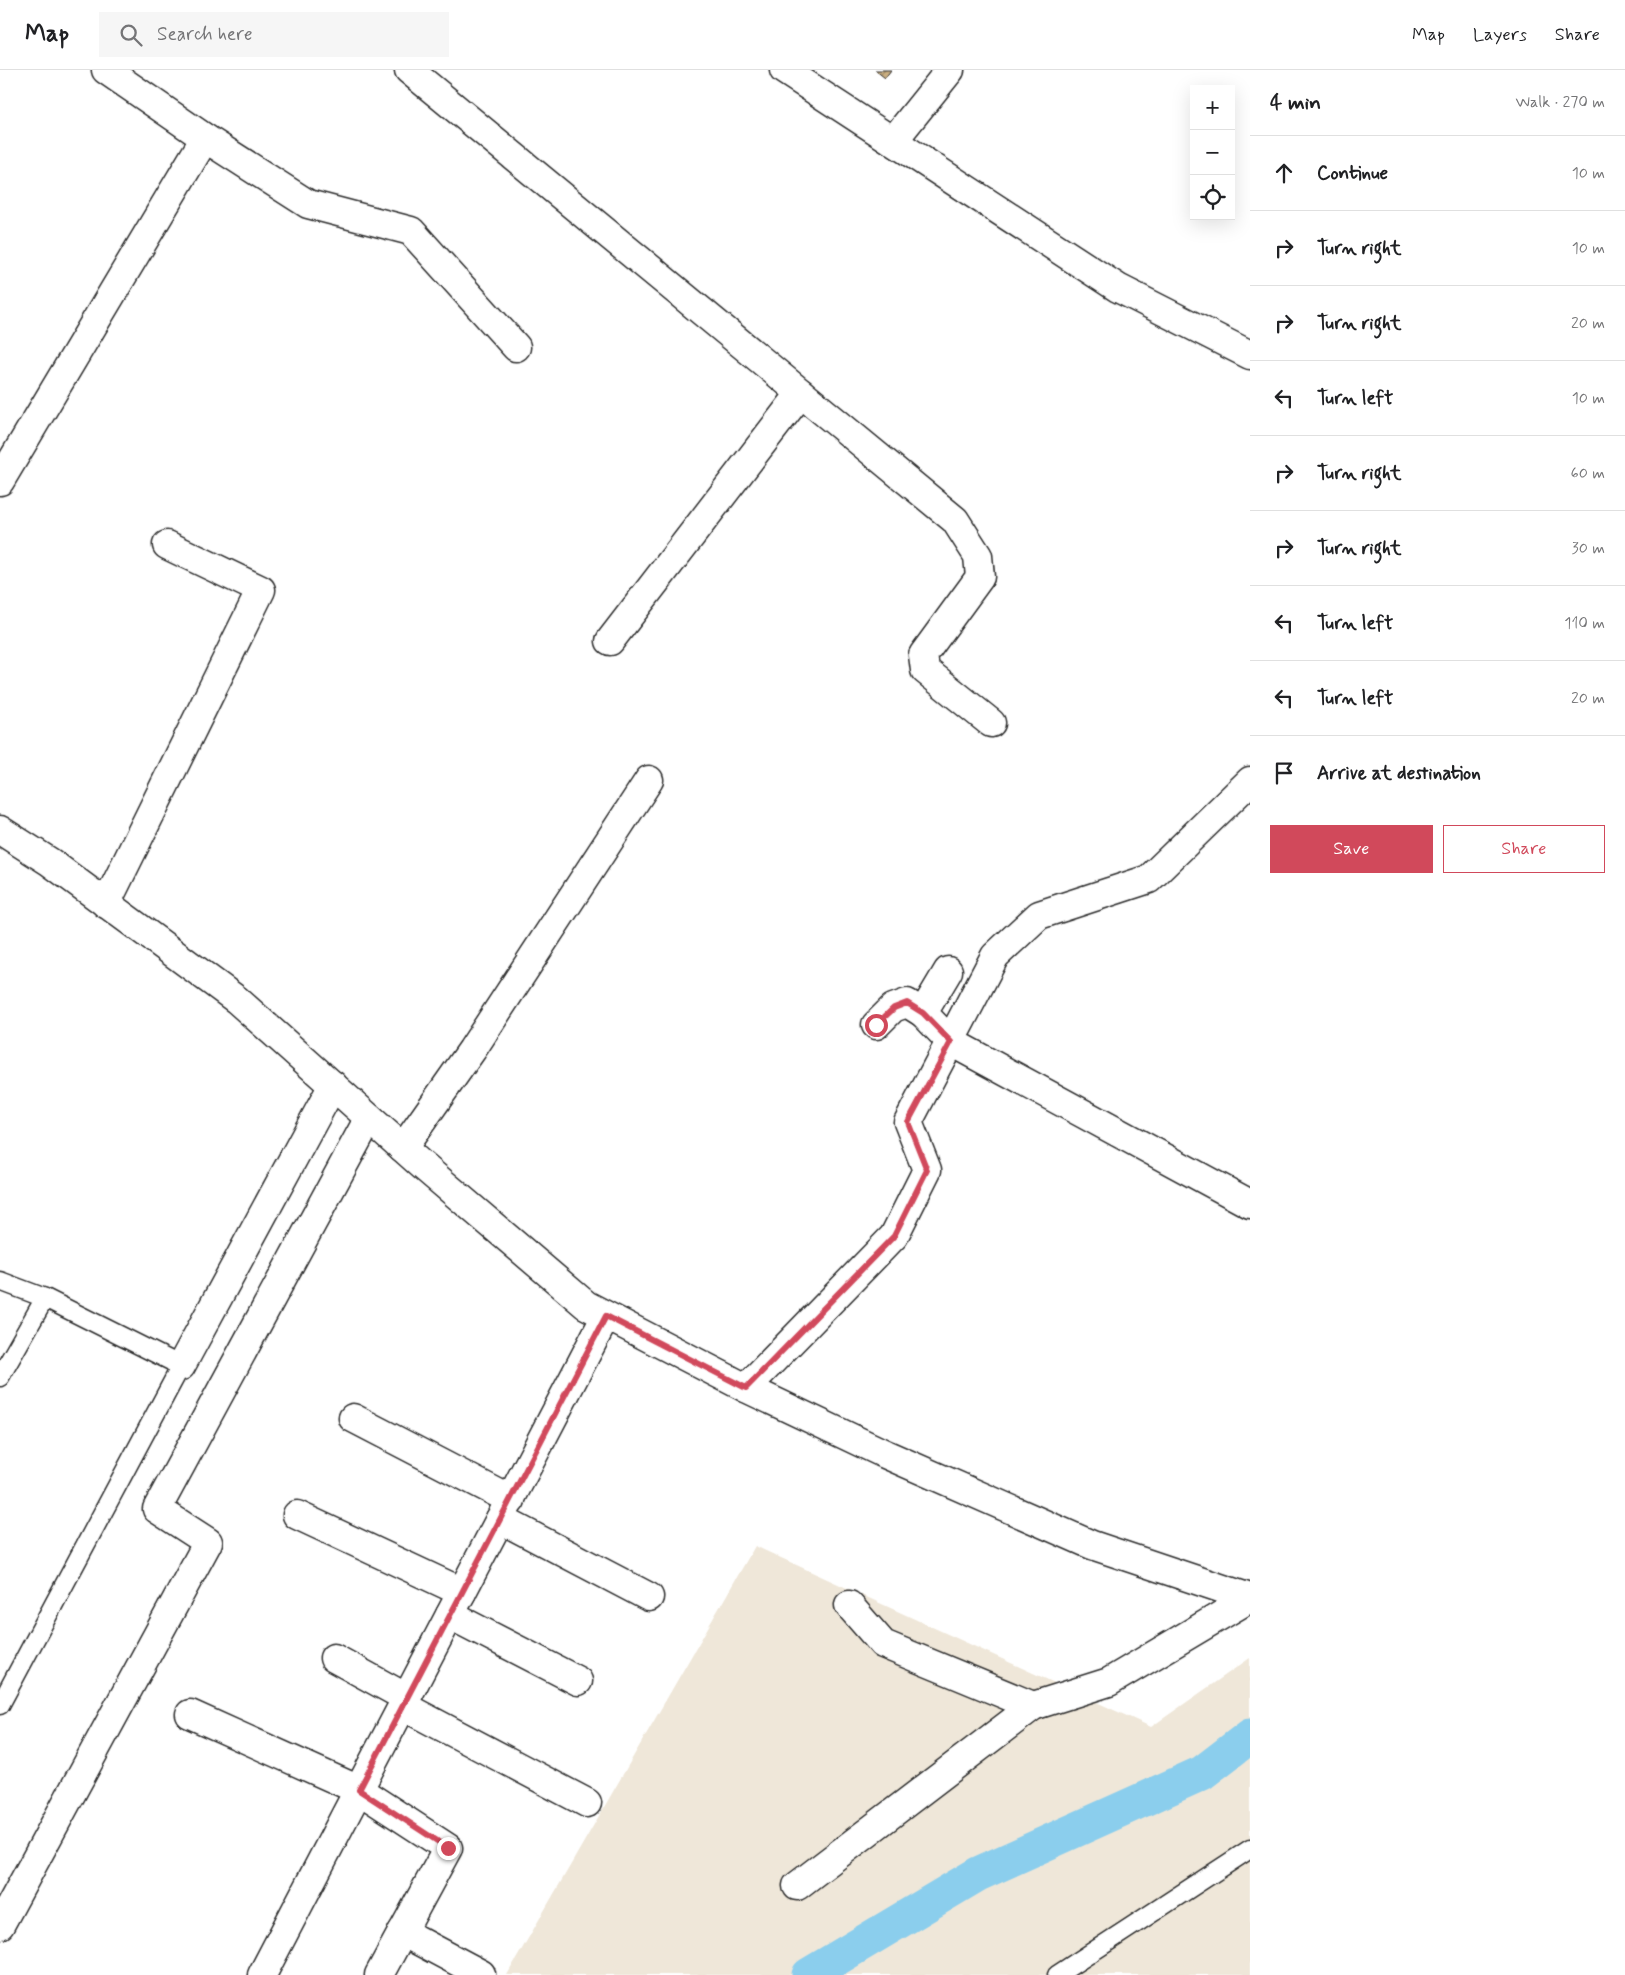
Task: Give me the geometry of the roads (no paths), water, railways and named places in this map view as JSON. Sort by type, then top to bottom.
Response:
[{"type":"street","points":[[106,70],[308,204],[411,231],[516,347]]},
{"type":"street","points":[[409,70],[955,520],[978,556],[980,576],[923,654],[926,670],[991,723]]},
{"type":"street","points":[[784,70],[1118,288],[1250,355]]},
{"type":"street","points":[[892,141],[950,70]]},
{"type":"street","points":[[0,481],[206,138]]},
{"type":"street","points":[[610,642],[801,393]]},
{"type":"street","points":[[106,904],[261,590],[167,544]]},
{"type":"street","points":[[403,1148],[472,1050],[650,780]]},
{"type":"street","points":[[746,1388],[894,1236],[927,1170],[908,1122],[995,956],[1039,915],[1149,879],[1250,781]]},
{"type":"street","points":[[2,836],[50,862],[237,1000],[403,1148],[586,1305],[746,1388],[885,1454],[1092,1545],[1250,1598]]},
{"type":"street","points":[[923,1013],[948,971]]},
{"type":"street","points":[[876,1025],[894,1008],[907,1003],[923,1013],[951,1042],[1250,1204]]},
{"type":"street","points":[[181,1366],[333,1085]]},
{"type":"street","points":[[0,1925],[208,1542],[157,1509],[369,1118]]},
{"type":"street","points":[[262,1975],[606,1316]]},
{"type":"street","points":[[353,1418],[649,1596]]},
{"type":"street","points":[[297,1515],[456,1604],[578,1681]]},
{"type":"street","points":[[797,1886],[1033,1706],[1109,1682],[1250,1598]]},
{"type":"street","points":[[850,1605],[883,1644],[1033,1706]]},
{"type":"street","points":[[334,1658],[405,1702],[587,1803]]},
{"type":"street","points":[[190,1714],[359,1790],[448,1848],[379,1975]]},
{"type":"street","points":[[402,1932],[481,1974]]},
{"type":"lane","points":[[0,1281],[45,1298],[181,1366],[0,1705]]},
{"type":"lane","points":[[0,1377],[45,1298]]},
{"type":"lane","points":[[1057,1975],[1250,1850]]},
{"type":"waterway","points":[[809,1975],[978,1874],[1202,1773],[1250,1736]]}]
